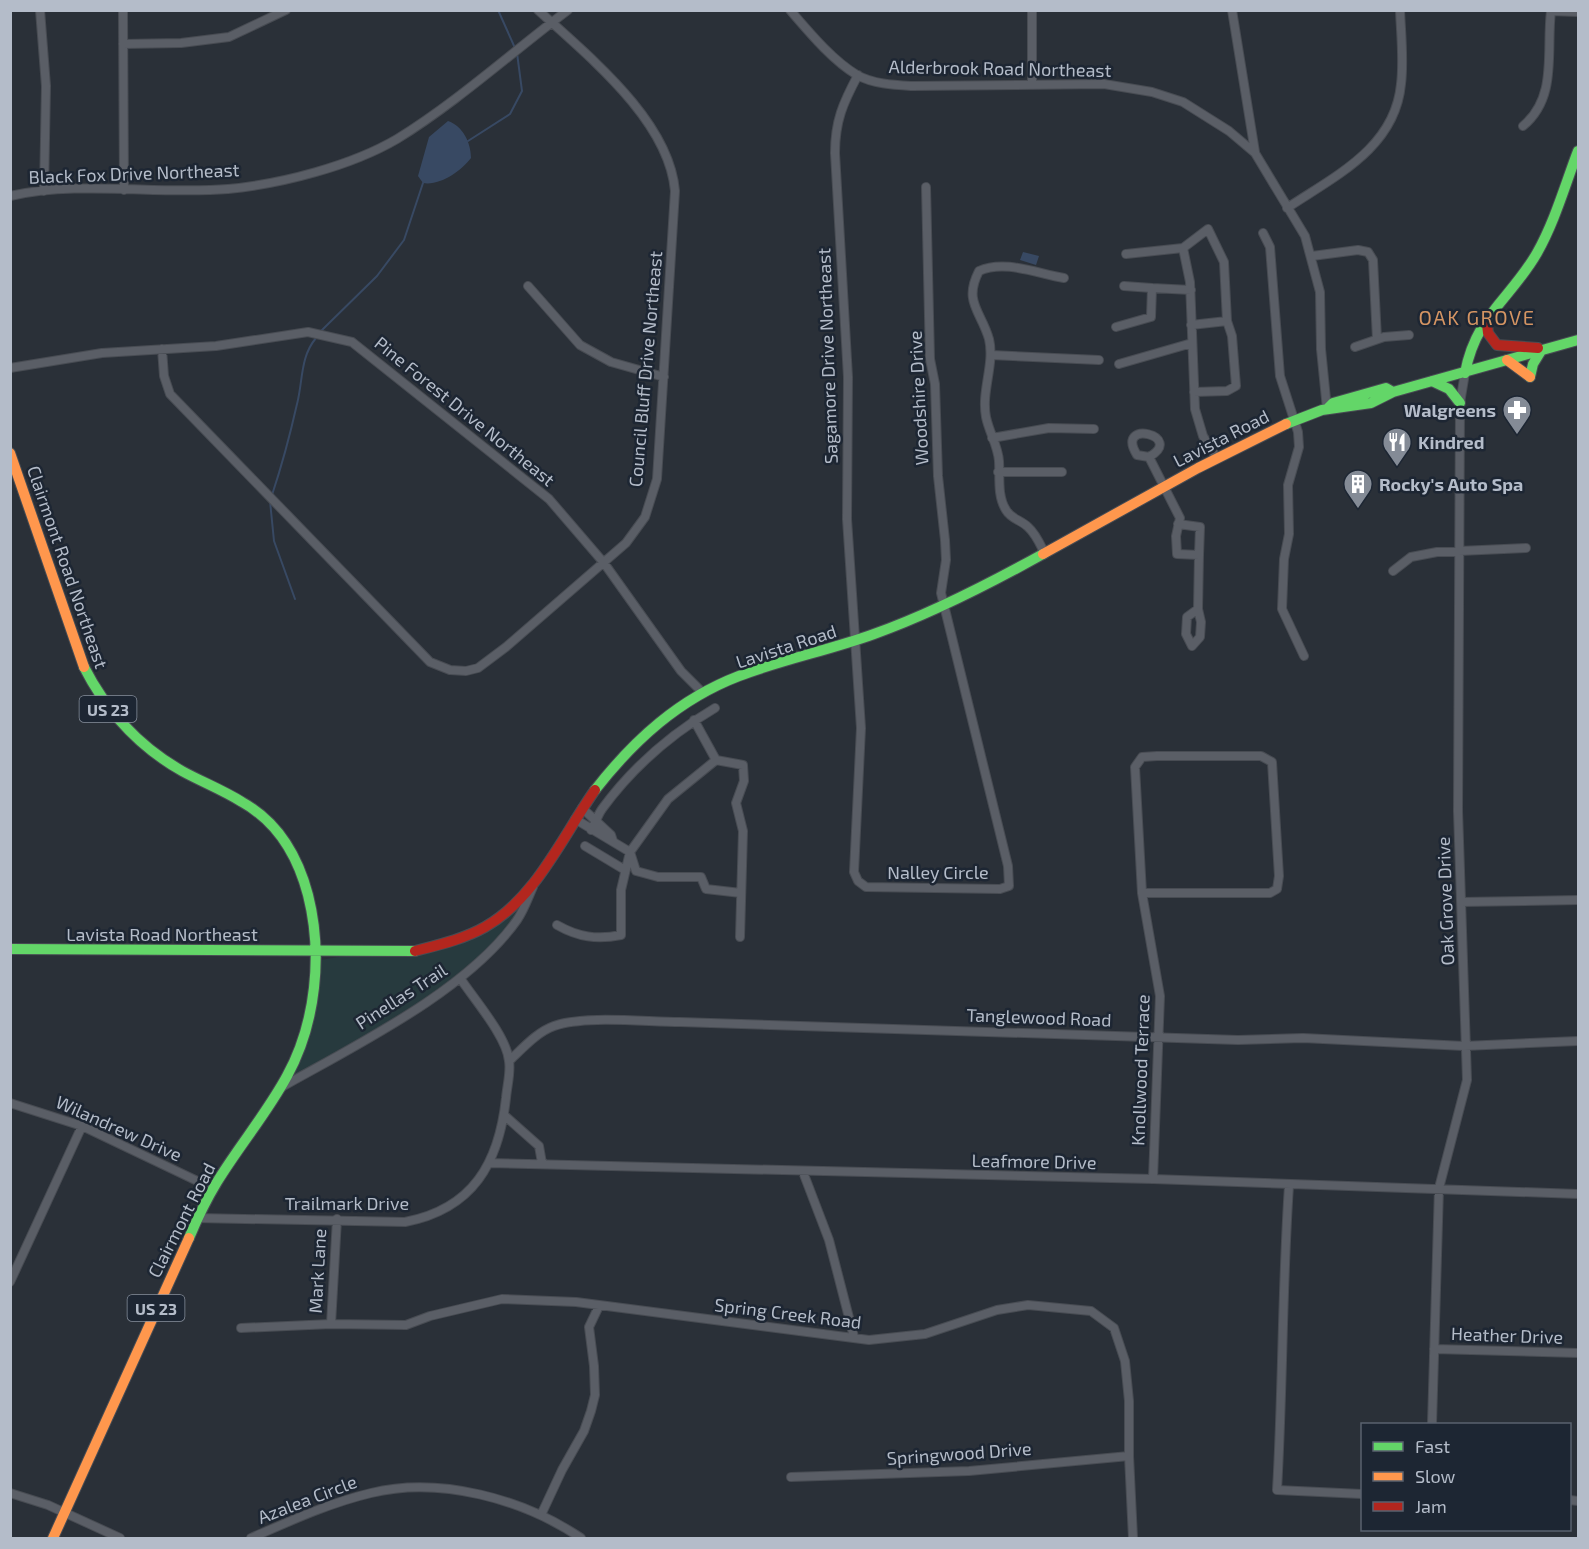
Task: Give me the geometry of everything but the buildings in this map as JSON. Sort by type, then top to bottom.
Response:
[{"type":"main road","points":[[1465,372],[1467,350],[1486,316],[1511,289],[1537,254],[1578,151]]},
{"type":"main road","points":[[1486,316],[1488,333],[1497,345],[1546,350]]},
{"type":"main road","name":"Lavista Road","points":[[314,951],[412,952],[445,943],[486,927],[538,878],[582,808],[612,767],[654,725],[703,693],[765,667],[856,641],[943,606],[1045,554],[1216,457],[1293,421],[1327,409],[1333,403],[1386,388],[1393,392],[1578,340]]},
{"type":"main road","points":[[1507,360],[1517,364],[1530,377],[1533,364],[1546,350]]},
{"type":"main road","points":[[1431,381],[1448,386],[1460,403]]},
{"type":"main road","name":"Clairmont Road Northeast","points":[[10,453],[82,664],[96,692],[121,725],[145,747],[183,772],[253,809],[276,830],[296,859],[306,887],[314,951],[313,992],[309,1022],[297,1057],[280,1089]]},
{"type":"main road","name":"Lavista Road Northeast","points":[[10,949],[314,951]]},
{"type":"main road","name":"Clairmont Road","points":[[53,1539],[212,1188],[280,1089]]},
{"type":"street","points":[[40,10],[46,86],[44,191]]},
{"type":"street","points":[[123,10],[124,190]]},
{"type":"street","points":[[123,44],[180,43],[229,37],[286,10]]},
{"type":"street","name":"Council Bluff Drive Northeast","points":[[162,349],[164,376],[170,394],[430,662],[450,670],[466,671],[478,668],[604,563],[626,543],[645,517],[657,479],[675,191],[673,171],[653,129],[606,75],[538,10]]},
{"type":"street","name":"Black Fox Drive Northeast","points":[[10,196],[44,191],[228,189],[273,182],[362,156],[396,139],[431,115],[568,10]]},
{"type":"street","name":"Alderbrook Road Northeast","points":[[790,10],[810,33],[858,75],[886,84],[912,86],[1104,84],[1152,92],[1183,102],[1229,131],[1255,153]]},
{"type":"street","points":[[1032,10],[1032,85]]},
{"type":"street","points":[[1232,10],[1255,153],[1305,236],[1312,256],[1320,292],[1321,349],[1327,409]]},
{"type":"street","points":[[1287,208],[1353,163],[1370,149],[1389,128],[1399,101],[1401,84],[1400,10]]},
{"type":"street","points":[[1523,126],[1533,118],[1543,101],[1548,81],[1551,11],[1578,12]]},
{"type":"street","name":"Sagamore Drive Northeast","points":[[856,641],[847,519],[848,377],[835,136],[842,105],[858,75]]},
{"type":"street","name":"Woodshire Drive","points":[[926,187],[930,359],[935,384],[938,477],[946,560],[941,593],[943,606]]},
{"type":"street","points":[[1126,254],[1183,248],[1208,229],[1224,262],[1227,321],[1232,336],[1236,386],[1227,391],[1194,392]]},
{"type":"street","points":[[1263,233],[1270,247],[1280,376],[1298,432],[1299,447],[1288,485],[1289,534],[1284,559],[1282,609],[1304,656]]},
{"type":"street","points":[[1183,248],[1191,290],[1195,409],[1200,427],[1216,457]]},
{"type":"street","points":[[1312,256],[1358,250],[1368,252],[1373,260],[1377,339]]},
{"type":"street","points":[[1045,554],[1038,540],[1026,525],[1014,519],[1005,510],[998,472],[999,460],[986,415],[991,355],[988,338],[974,307],[972,293],[980,271],[990,266],[1011,267],[1064,278]]},
{"type":"street","points":[[528,286],[579,345],[611,362],[664,377]]},
{"type":"street","points":[[1124,286],[1191,290]]},
{"type":"street","points":[[1116,327],[1151,318],[1152,288]]},
{"type":"street","points":[[1191,325],[1227,321]]},
{"type":"street","name":"Pine Forest Drive Northeast","points":[[10,368],[102,353],[248,342],[308,332],[352,342],[549,500],[604,563],[681,670],[703,693]]},
{"type":"street","points":[[1354,347],[1377,339],[1408,335]]},
{"type":"street","points":[[1119,364],[1192,343]]},
{"type":"street","points":[[991,355],[1099,360]]},
{"type":"street","name":"Oak Grove Drive","points":[[1432,1423],[1439,1188],[1467,1080],[1468,1062],[1464,1046],[1465,959],[1461,902],[1458,735],[1460,403],[1465,372]]},
{"type":"street","points":[[992,438],[1049,428],[1094,429]]},
{"type":"street","points":[[1149,458],[1155,454],[1158,447],[1157,440],[1152,434],[1145,432],[1134,441],[1133,448],[1137,455],[1149,458],[1180,518],[1177,555],[1199,555]]},
{"type":"street","points":[[998,472],[1062,472]]},
{"type":"street","points":[[1178,524],[1200,527],[1198,609]]},
{"type":"street","points":[[1393,571],[1411,557],[1460,550],[1526,548]]},
{"type":"street","name":"Nalley Circle","points":[[856,641],[861,728],[854,872],[858,881],[866,887],[886,888],[1000,889],[1009,886],[1008,866],[943,606]]},
{"type":"street","points":[[591,830],[600,812],[642,762],[694,720],[715,708]]},
{"type":"street","points":[[694,720],[716,759],[743,765],[744,781],[736,803],[743,831],[740,937]]},
{"type":"street","name":"Knollwood Terrace","points":[[1142,892],[1270,892],[1276,890],[1279,876],[1272,762],[1261,756],[1142,757],[1135,767],[1142,892],[1160,996],[1153,1179]]},
{"type":"street","points":[[557,925],[576,936],[608,938],[621,935],[625,870],[630,852],[668,799],[716,759]]},
{"type":"street","points":[[582,808],[597,821],[613,841],[630,852],[636,871],[658,877],[701,877],[706,889],[741,893]]},
{"type":"street","points":[[575,819],[606,840],[613,841]]},
{"type":"street","points":[[585,846],[625,870]]},
{"type":"street","name":"Pinellas Trail","points":[[280,1089],[363,1041],[460,978],[500,942],[518,918],[538,878]]},
{"type":"street","points":[[1461,902],[1578,900]]},
{"type":"street","points":[[460,978],[498,1034],[510,1060]]},
{"type":"street","name":"Tanglewood Road","points":[[510,1060],[552,1027],[585,1022],[703,1022],[1157,1037],[1303,1038],[1464,1046],[1578,1041]]},
{"type":"street","name":"Trailmark Drive","points":[[197,1218],[405,1222],[431,1217],[477,1184],[489,1163],[504,1115],[510,1060]]},
{"type":"street","name":"Wilandrew Drive","points":[[10,1103],[82,1126],[212,1188]]},
{"type":"street","points":[[504,1115],[538,1146],[542,1163]]},
{"type":"street","points":[[10,1282],[82,1126]]},
{"type":"street","name":"Leafmore Drive","points":[[489,1163],[1153,1179],[1289,1186],[1439,1188],[1578,1194]]},
{"type":"street","points":[[803,1172],[829,1240],[854,1337]]},
{"type":"street","points":[[1289,1186],[1282,1282],[1283,1391],[1277,1490],[1361,1494]]},
{"type":"street","name":"Mark Lane","points":[[331,1324],[337,1220]]},
{"type":"street","name":"Spring Creek Road","points":[[240,1328],[331,1324],[406,1325],[430,1316],[502,1299],[531,1299],[869,1340],[916,1335],[997,1310],[1028,1305],[1091,1311],[1114,1328],[1125,1361],[1129,1401],[1133,1539]]},
{"type":"street","points":[[541,1515],[562,1470],[584,1431],[591,1411],[595,1395],[589,1327],[599,1306]]},
{"type":"street","name":"Heather Drive","points":[[1434,1349],[1578,1353]]},
{"type":"street","name":"Springwood Drive","points":[[791,1477],[969,1471],[1129,1456]]},
{"type":"street","name":"Azalea Circle","points":[[251,1539],[317,1509],[371,1493],[398,1488],[438,1488],[471,1493],[541,1515],[557,1522],[581,1539]]},
{"type":"street","points":[[10,1493],[48,1505],[120,1539]]},
{"type":"green space","points":[[538,878],[518,918],[452,985],[292,1079],[311,1009],[314,961],[375,951],[413,952],[486,927]]},
{"type":"water","points":[[448,121],[462,131],[470,147],[471,158],[462,168],[443,180],[423,183],[418,176],[429,137]]},
{"type":"water","points":[[1023,252],[1039,256],[1036,265],[1020,260]]},
{"type":"waterway","points":[[498,10],[515,48]]},
{"type":"waterway","points":[[468,141],[510,114],[522,91],[517,53]]},
{"type":"waterway","points":[[321,331],[377,276],[404,240],[423,183]]},
{"type":"waterway","points":[[272,495],[292,427],[307,353],[316,338]]},
{"type":"waterway","points":[[270,501],[274,541],[295,599]]},
{"type":"traffic: fast","points":[[1465,373],[1470,353],[1485,322],[1537,253],[1554,216],[1578,151]]},
{"type":"traffic: fast","points":[[1286,424],[1322,410],[1371,403],[1393,392],[1578,340]]},
{"type":"traffic: fast","points":[[1530,377],[1533,364],[1541,351]]},
{"type":"traffic: fast","points":[[1432,381],[1449,389],[1460,403]]},
{"type":"traffic: fast","points":[[1327,409],[1333,403],[1386,388],[1393,392]]},
{"type":"traffic: fast","points":[[595,790],[626,754],[659,723],[677,709],[717,685],[756,670],[896,626],[960,597],[1043,554]]},
{"type":"traffic: fast","points":[[84,667],[114,713],[151,751],[182,771],[255,810],[276,830],[299,867],[313,918],[316,964],[314,988],[305,1034],[297,1055],[279,1090],[213,1189],[189,1238]]},
{"type":"traffic: fast","points":[[10,949],[415,951]]},
{"type":"traffic: slow","points":[[1507,360],[1530,377]]},
{"type":"traffic: slow","points":[[1043,554],[1198,468],[1286,424]]},
{"type":"traffic: slow","points":[[10,453],[84,667]]},
{"type":"traffic: slow","points":[[53,1538],[189,1238]]},
{"type":"traffic: jam","points":[[1486,316],[1488,333],[1497,345],[1538,348]]},
{"type":"traffic: jam","points":[[415,951],[468,935],[503,915],[534,883],[595,790]]},
{"type":"place","name":"Walgreens","points":[[1517,436]]},
{"type":"place","name":"Kindred","points":[[1397,468]]},
{"type":"place","name":"Rocky's Auto Spa","points":[[1358,510]]},
{"type":"district","name":"OAK GROVE","points":[[1477,317]]}]
